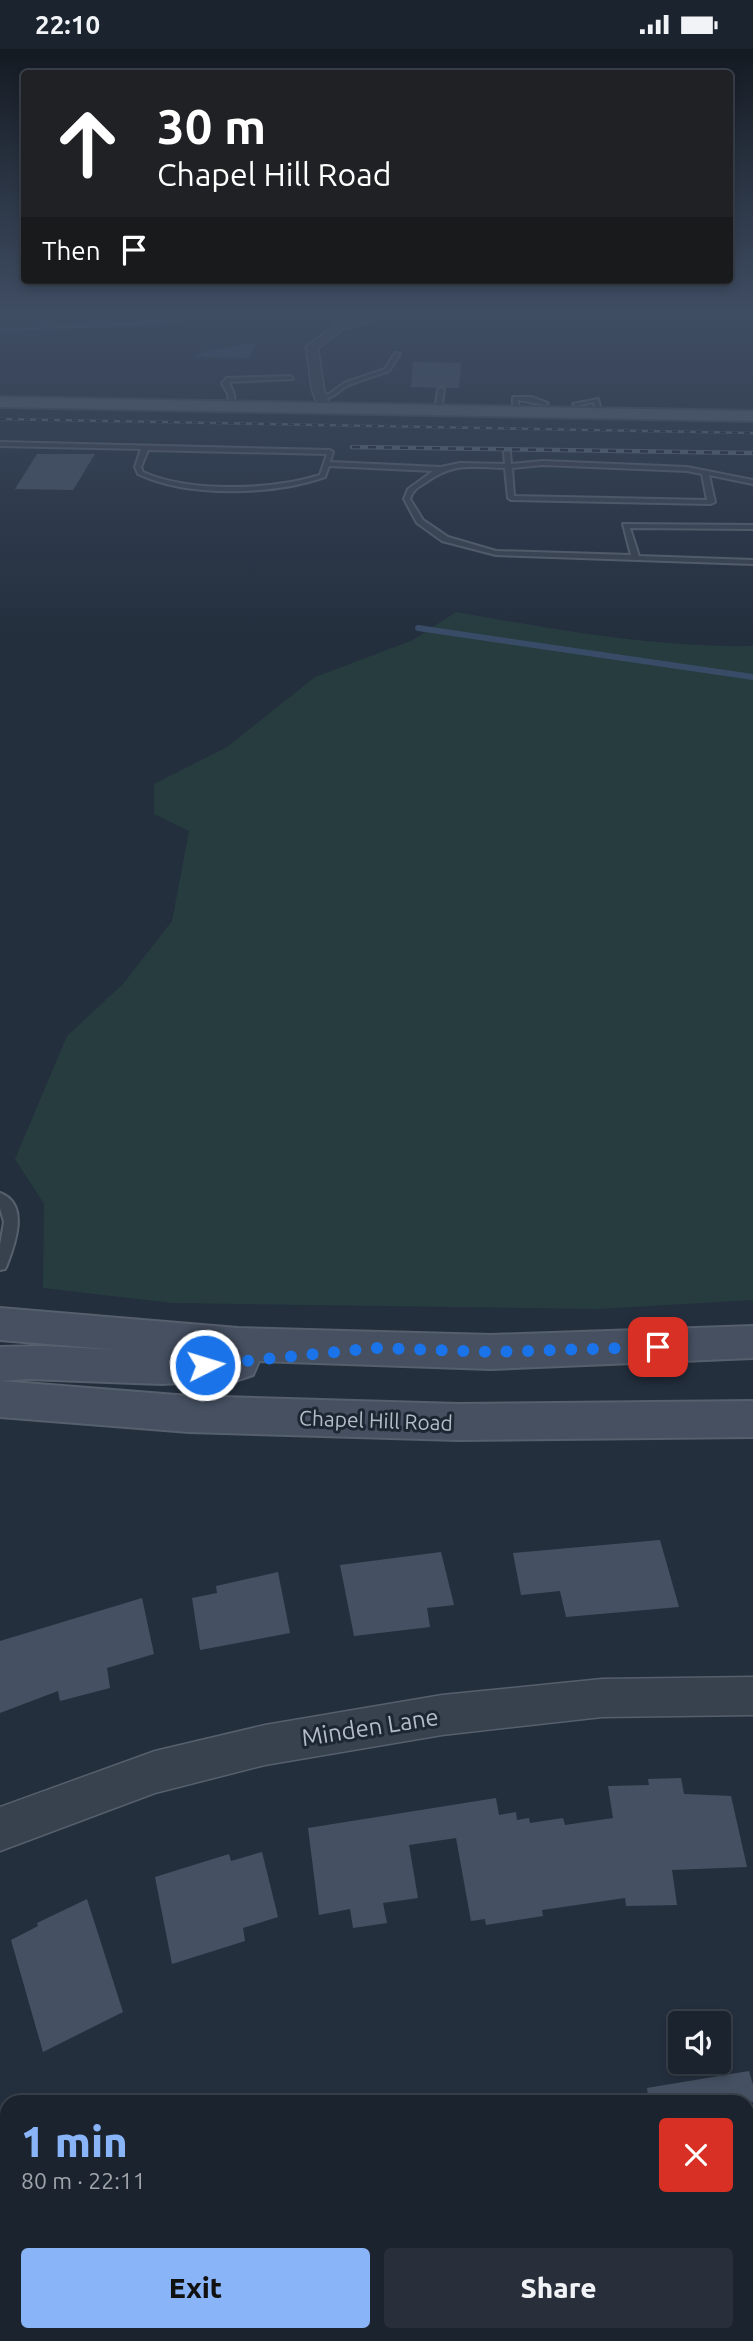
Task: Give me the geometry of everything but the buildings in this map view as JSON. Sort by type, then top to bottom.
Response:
[{"type":"main road","points":[[0,1324],[238,1344],[491,1352],[753,1342]]},
{"type":"main road","points":[[0,1364],[23,1362],[113,1367],[179,1367],[376,1348]]},
{"type":"main road","name":"Chapel Hill Road","points":[[0,1399],[189,1414],[445,1422],[751,1425]]},
{"type":"street","name":"Minden Lane","points":[[0,1829],[155,1772],[265,1745],[442,1715],[602,1698],[753,1696]]},
{"type":"lane","points":[[0,445],[330,449],[323,475],[287,486],[173,485],[151,480],[140,473],[138,467],[145,448]]},
{"type":"lane","points":[[507,452],[511,498],[711,502],[705,472]]},
{"type":"lane","points":[[328,464],[441,469],[460,465],[508,466],[543,463],[705,472],[753,482]]},
{"type":"lane","points":[[441,469],[414,487],[407,494],[407,499],[420,521],[460,545],[505,554],[753,562]]},
{"type":"lane","points":[[636,559],[626,526],[753,527]]},
{"type":"lane","points":[[0,1198],[12,1216],[12,1233],[0,1265]]},
{"type":"green space","points":[[456,612],[641,641],[753,646],[753,1300],[598,1309],[172,1303],[43,1288],[44,1204],[15,1159],[67,1036],[123,984],[172,921],[189,831],[154,814],[154,784],[227,747],[315,677],[413,640]]},
{"type":"waterway","points":[[418,628],[753,677]]},
{"type":"railway","points":[[52,420],[753,433]]},
{"type":"railway","points":[[352,447],[753,453]]},
{"type":"route","points":[[205,1365],[376,1348],[491,1352],[658,1347]]}]
